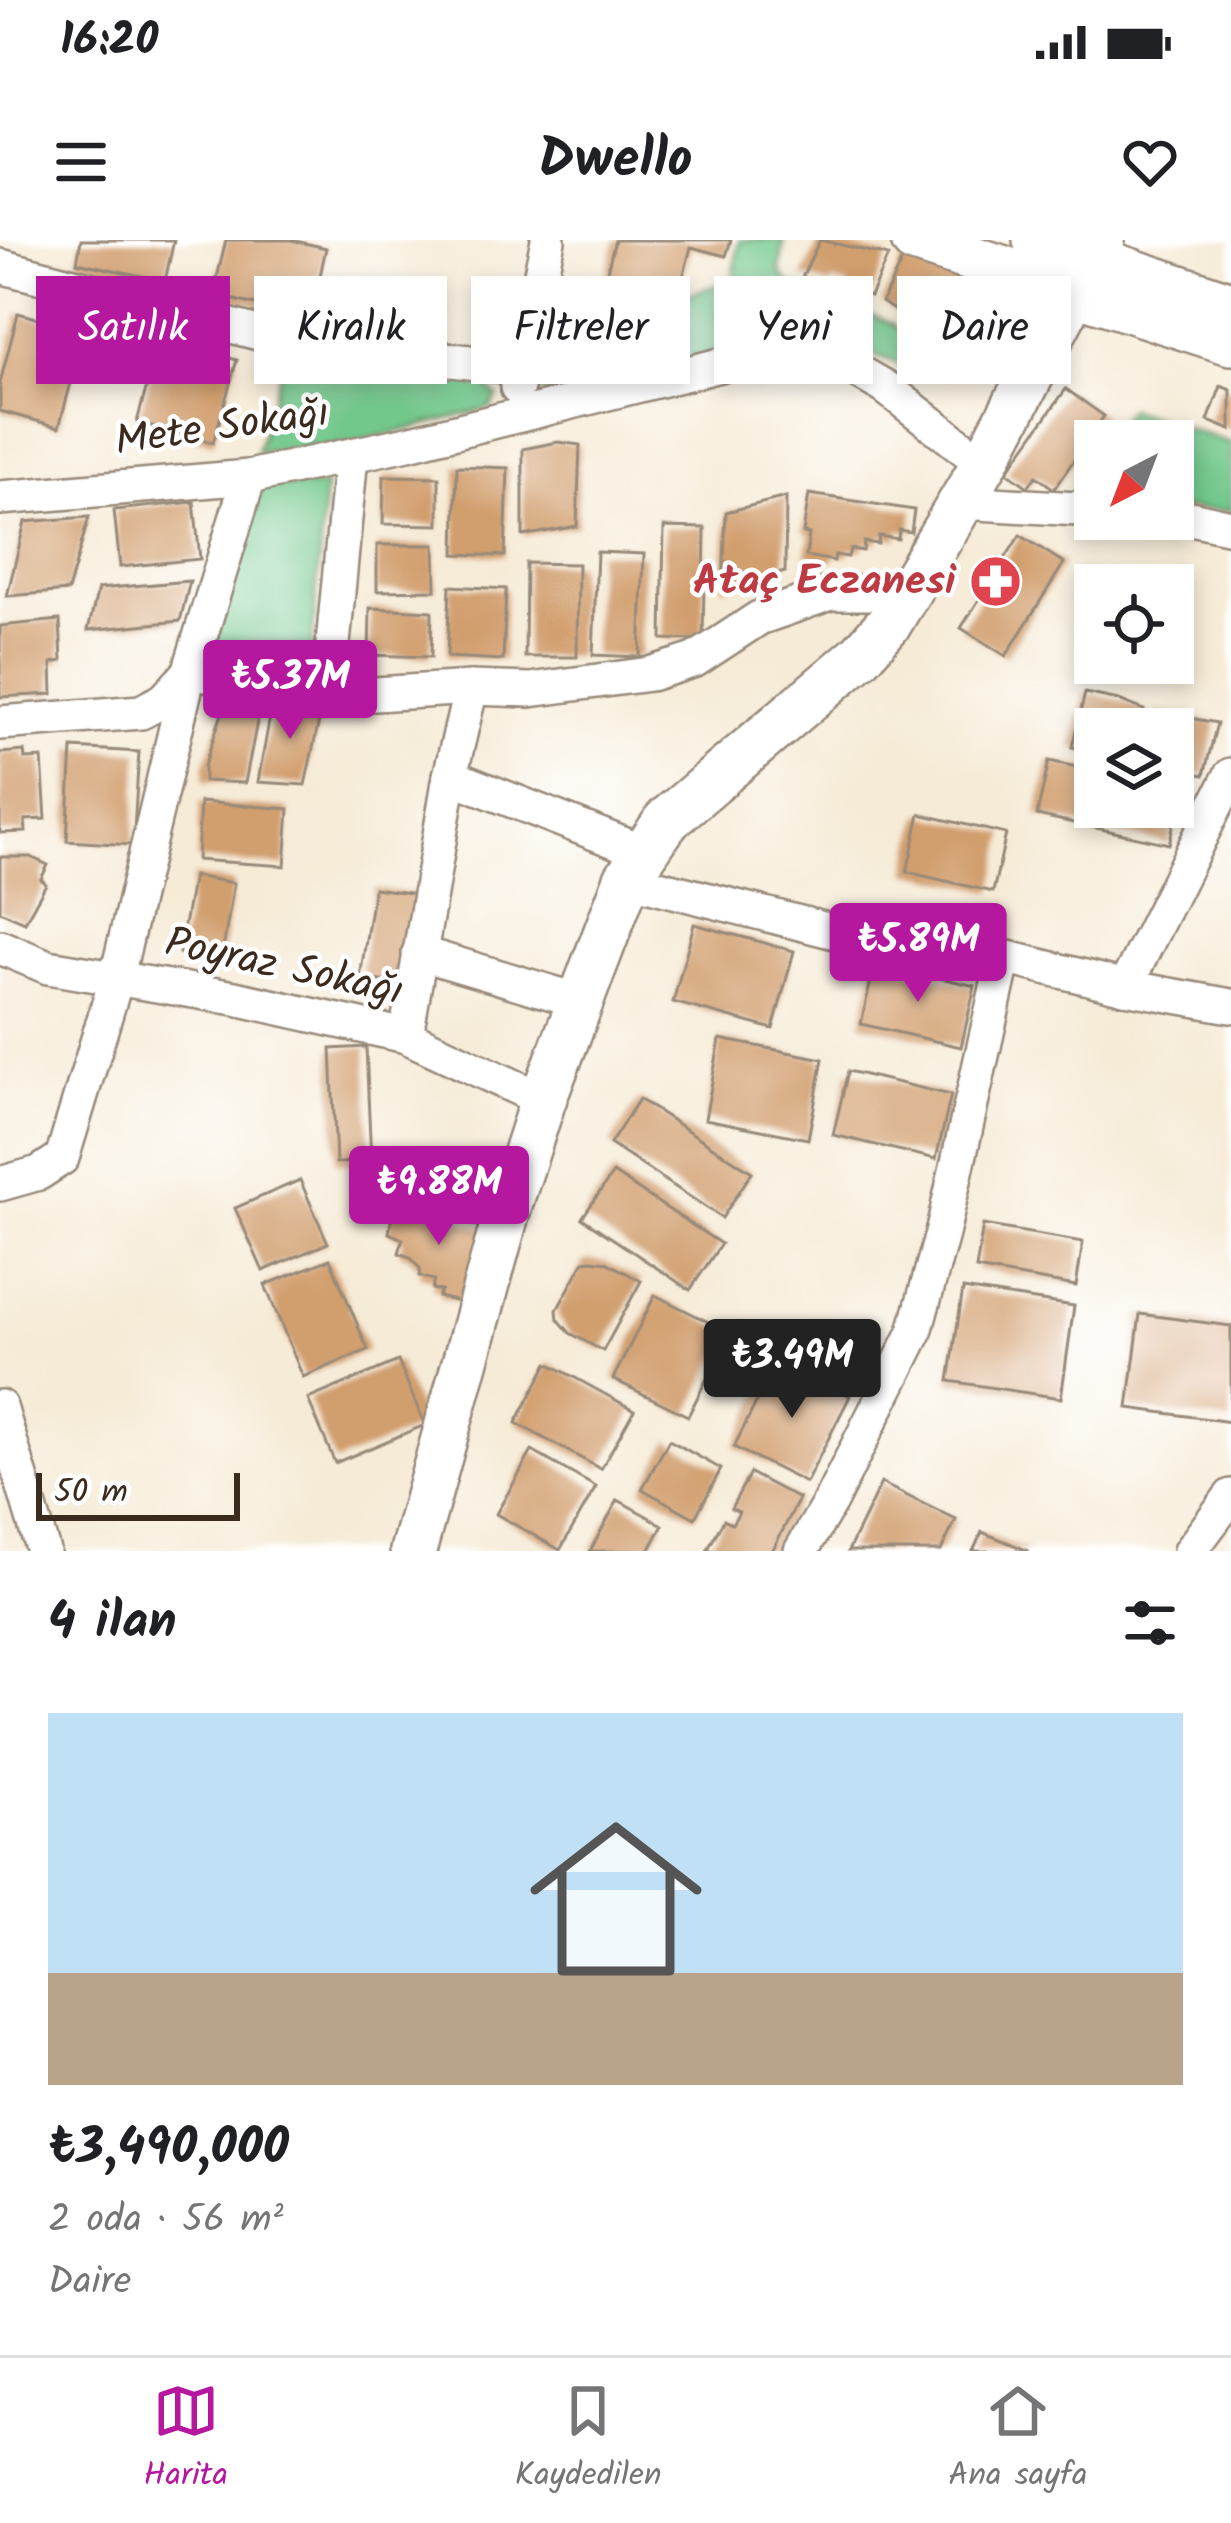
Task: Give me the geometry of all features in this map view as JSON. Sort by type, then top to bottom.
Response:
[{"type":"street","points":[[540,276],[548,240]]},
{"type":"street","points":[[914,240],[1091,263],[1231,342]]},
{"type":"street","points":[[1036,240],[1091,263],[1231,305]]},
{"type":"street","points":[[412,1551],[507,1211],[543,1100],[635,866],[667,820],[861,655],[889,623],[973,483],[1091,263]]},
{"type":"street","points":[[0,266],[290,341],[471,362]]},
{"type":"street","name":"Mete Sokağı","points":[[0,498],[249,477],[512,418],[784,349],[826,353],[885,387],[973,483]]},
{"type":"street","points":[[512,418],[517,384]]},
{"type":"street","points":[[328,686],[351,456]]},
{"type":"street","points":[[0,1184],[39,1173],[62,1158],[116,980],[189,673],[249,477]]},
{"type":"street","points":[[973,483],[1074,505]]},
{"type":"street","points":[[1194,519],[1231,527]]},
{"type":"street","points":[[189,673],[375,694],[530,690],[650,674],[695,660],[759,618],[831,593],[905,593]]},
{"type":"street","points":[[0,723],[141,712],[164,700],[189,673]]},
{"type":"street","points":[[406,1036],[450,776],[471,688]]},
{"type":"street","points":[[1125,987],[1231,775]]},
{"type":"street","points":[[450,776],[635,866],[838,933],[1004,957],[1125,987],[1231,1006]]},
{"type":"street","name":"Poyraz Sokağı","points":[[0,947],[48,967],[235,998],[406,1036],[543,1100]]},
{"type":"street","points":[[419,953],[583,1002]]},
{"type":"street","points":[[801,1551],[915,1332],[942,1234],[1004,957]]},
{"type":"street","points":[[0,1407],[43,1551]]},
{"type":"street","points":[[1190,1551],[1231,1496]]},
{"type":"green space","points":[[739,240],[784,240],[783,276],[734,276]]},
{"type":"green space","points":[[714,286],[714,352],[690,358],[690,294]]},
{"type":"green space","points":[[873,316],[897,328],[897,363],[873,355]]},
{"type":"green space","points":[[447,372],[471,374],[471,384],[486,384],[497,397],[491,408],[351,444],[256,453],[277,384],[447,384]]},
{"type":"green space","points":[[533,384],[584,384],[544,394]]},
{"type":"green space","points":[[1128,409],[1161,420],[1121,420]]},
{"type":"green space","points":[[1194,431],[1231,443],[1231,511],[1194,509]]},
{"type":"green space","points":[[262,485],[325,486],[311,658],[211,647]]},
{"type":"building","points":[[81,240],[174,240],[166,276],[142,276],[77,262]]},
{"type":"building","points":[[226,240],[291,240],[326,248],[320,276],[254,276],[254,305],[230,299],[230,276],[217,276]]},
{"type":"building","points":[[615,240],[731,240],[726,256],[691,247],[683,276],[606,276]]},
{"type":"building","points":[[820,240],[888,256],[873,289],[873,276],[802,276]]},
{"type":"building","points":[[906,252],[957,276],[897,276],[897,313],[882,302]]},
{"type":"building","points":[[18,313],[36,318],[36,384],[71,384],[59,427],[0,411],[0,383]]},
{"type":"building","points":[[230,358],[237,360],[213,443],[137,422],[147,384],[230,384]]},
{"type":"building","points":[[1221,386],[1231,390],[1231,430],[1208,421]]},
{"type":"building","points":[[1066,389],[1104,416],[1101,420],[1074,420],[1074,460],[1054,489],[1036,476],[1028,487],[1007,472]]},
{"type":"building","points":[[558,442],[580,445],[577,526],[523,536],[523,449]]},
{"type":"building","points":[[457,466],[508,468],[505,556],[455,554]]},
{"type":"building","points":[[384,476],[439,477],[439,525],[383,524]]},
{"type":"building","points":[[809,494],[914,510],[911,532],[899,530],[898,539],[879,536],[878,544],[864,542],[863,551],[850,549],[848,557],[835,555],[834,561],[806,556],[809,534],[803,533]]},
{"type":"building","points":[[786,497],[785,572],[723,588],[726,512]]},
{"type":"building","points":[[194,502],[200,559],[120,567],[114,510]]},
{"type":"building","points":[[89,517],[68,591],[7,596],[25,522]]},
{"type":"building","points":[[664,527],[705,528],[703,640],[662,639]]},
{"type":"building","points":[[1020,535],[1064,563],[1006,656],[961,628]]},
{"type":"building","points":[[377,545],[435,545],[436,590],[377,591]]},
{"type":"building","points":[[597,552],[644,554],[640,657],[593,655]]},
{"type":"building","points":[[526,563],[578,564],[577,657],[525,657]]},
{"type":"building","points":[[190,581],[180,621],[88,630],[98,589]]},
{"type":"building","points":[[450,586],[506,589],[503,660],[447,657]]},
{"type":"building","points":[[370,608],[432,611],[431,657],[369,655]]},
{"type":"building","points":[[60,620],[62,661],[52,663],[53,694],[0,697],[0,626]]},
{"type":"building","points":[[1085,693],[1139,708],[1081,708]]},
{"type":"building","points":[[273,700],[323,702],[305,785],[258,782]]},
{"type":"building","points":[[225,705],[260,706],[245,783],[204,781],[204,766]]},
{"type":"building","points":[[1194,719],[1217,723],[1204,775],[1194,773]]},
{"type":"building","points":[[72,748],[139,752],[133,845],[67,841]]},
{"type":"building","points":[[24,751],[25,759],[42,758],[46,819],[25,820],[26,832],[0,833],[0,753]]},
{"type":"building","points":[[1049,761],[1074,766],[1074,823],[1037,815]]},
{"type":"building","points":[[200,802],[289,809],[285,866],[197,860]]},
{"type":"building","points":[[920,814],[1006,834],[993,892],[907,872]]},
{"type":"building","points":[[1096,828],[1173,828],[1169,844]]},
{"type":"building","points":[[0,857],[30,857],[48,865],[41,879],[46,884],[25,922],[0,911]]},
{"type":"building","points":[[193,876],[234,883],[221,961],[179,953]]},
{"type":"building","points":[[374,888],[416,894],[402,984],[360,978]]},
{"type":"building","points":[[694,924],[794,951],[773,1029],[673,1002]]},
{"type":"building","points":[[875,963],[975,986],[961,1047],[861,1024]]},
{"type":"building","points":[[720,1039],[823,1059],[808,1139],[705,1119]]},
{"type":"building","points":[[366,1047],[371,1162],[336,1163],[331,1049]]},
{"type":"building","points":[[848,1071],[951,1095],[936,1159],[833,1135]]},
{"type":"building","points":[[639,1099],[752,1172],[722,1218],[610,1144]]},
{"type":"building","points":[[613,1173],[721,1244],[690,1290],[582,1218]]},
{"type":"building","points":[[300,1180],[328,1243],[263,1271],[235,1208]]},
{"type":"building","points":[[395,1200],[487,1229],[464,1303],[438,1297],[441,1291],[432,1289],[434,1280],[419,1276],[420,1269],[410,1257],[399,1253],[403,1239],[389,1233]]},
{"type":"building","points":[[983,1225],[1083,1242],[1076,1286],[976,1269]]},
{"type":"building","points":[[330,1259],[368,1350],[303,1377],[265,1285]]},
{"type":"building","points":[[584,1261],[606,1262],[641,1281],[603,1351],[570,1333],[558,1319],[557,1310]]},
{"type":"building","points":[[963,1289],[1074,1306],[1061,1398],[949,1381]]},
{"type":"building","points":[[655,1295],[730,1333],[688,1416],[613,1379]]},
{"type":"building","points":[[1140,1314],[1231,1326],[1231,1422],[1128,1408]]},
{"type":"building","points":[[777,1360],[850,1396],[806,1483],[734,1447]]},
{"type":"building","points":[[398,1361],[425,1425],[335,1463],[308,1399]]},
{"type":"building","points":[[548,1363],[634,1410],[601,1469],[516,1423]]},
{"type":"building","points":[[669,1440],[721,1469],[695,1518],[642,1489]]},
{"type":"building","points":[[532,1451],[596,1487],[560,1550],[496,1514]]},
{"type":"building","points":[[750,1473],[799,1499],[772,1551],[707,1551],[724,1519],[732,1524],[739,1512],[731,1508]]},
{"type":"building","points":[[881,1483],[956,1520],[941,1551],[848,1551]]},
{"type":"building","points":[[618,1500],[663,1525],[649,1551],[590,1551]]},
{"type":"building","points":[[982,1532],[1029,1551],[973,1551]]},
{"type":"place","name":"Ataç Eczanesi","points":[[995,582]]}]
